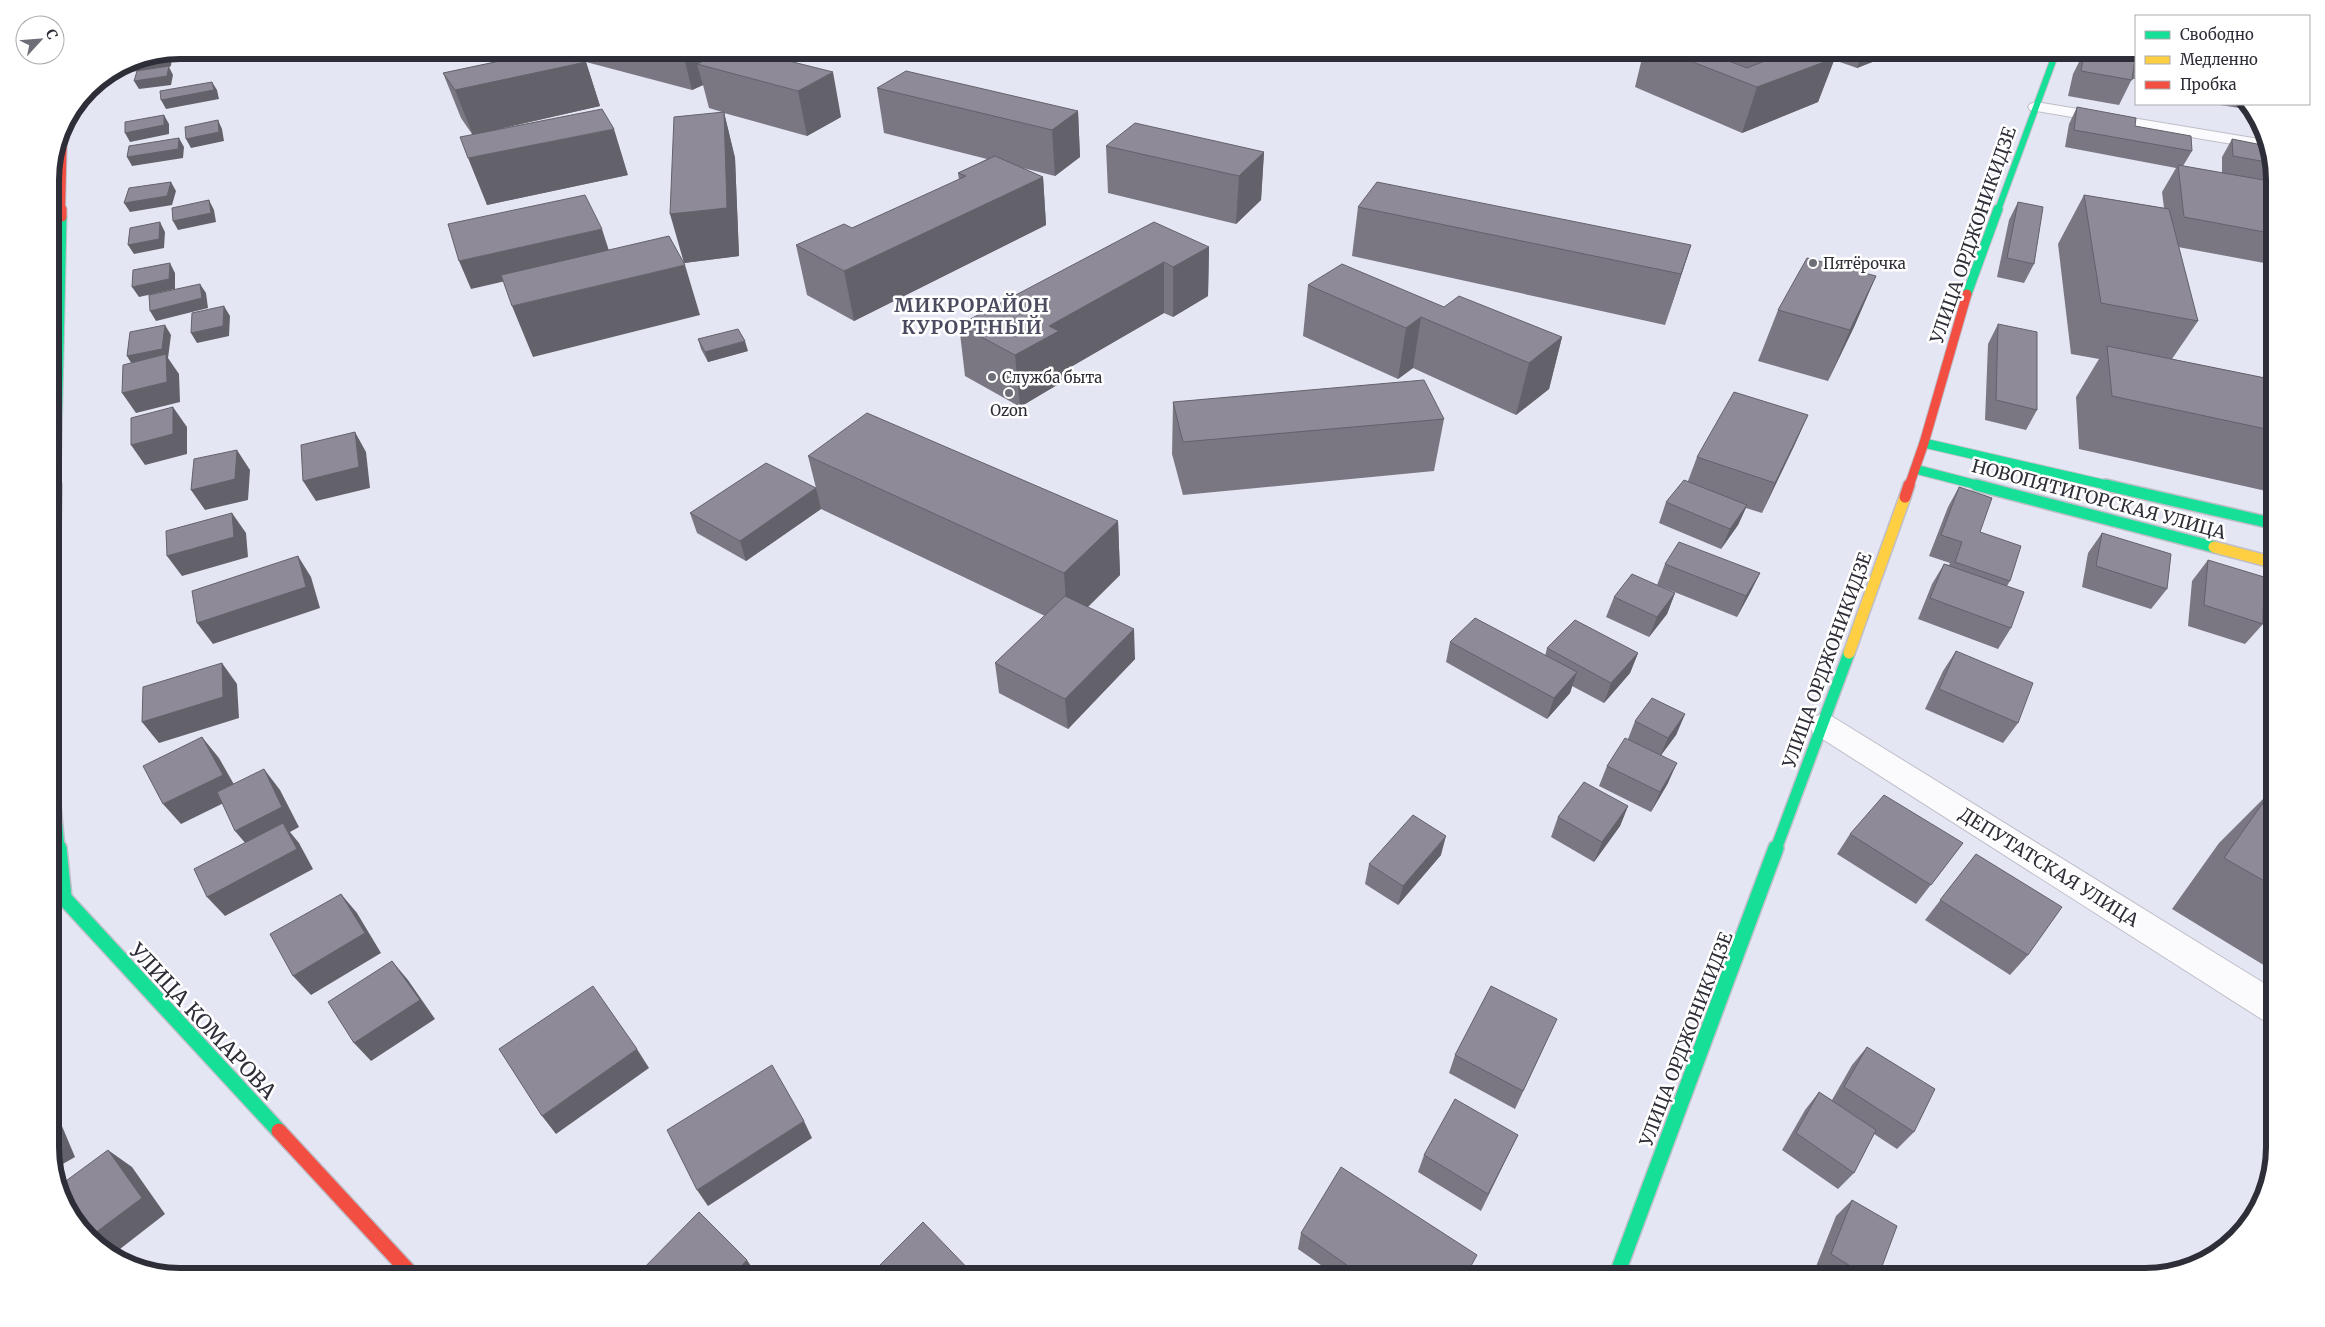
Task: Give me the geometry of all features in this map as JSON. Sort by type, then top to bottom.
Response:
[{"type":"street","name":"УЛИЦА ОРДЖОНИКИДЗЕ","points":[[1619,1268],[1823,725],[1915,469],[1965,299],[2054,59]]},
{"type":"street","points":[[2036,108],[2260,143]]},
{"type":"street","points":[[59,313],[63,150]]},
{"type":"street","name":"НОВОПЯТИГОРСКАЯ УЛИЦА","points":[[1924,443],[2266,522]]},
{"type":"street","name":"НОВОПЯТИГОРСКАЯ УЛИЦА","points":[[1915,469],[2266,561]]},
{"type":"street","name":"ДЕПУТАТСКАЯ УЛИЦА","points":[[1823,725],[2266,1003]]},
{"type":"street","name":"УЛИЦА КОМАРОВА","points":[[59,846],[64,898],[406,1268]]},
{"type":"building","points":[[509,59],[583,59],[586,62],[455,90],[443,73]]},
{"type":"building","points":[[708,59],[781,59],[833,72],[798,91],[697,64]]},
{"type":"building","points":[[1685,59],[1724,59],[1747,68],[1770,59],[1832,59],[1757,87]]},
{"type":"building","points":[[2083,59],[2135,59],[2132,80],[2081,71]]},
{"type":"building","points":[[169,66],[167,76],[134,81],[137,71]]},
{"type":"building","points":[[906,71],[1078,111],[1052,130],[877,88]]},
{"type":"building","points":[[212,82],[214,90],[161,100],[160,91]]},
{"type":"building","points":[[2077,107],[2136,118],[2135,126],[2191,136],[2192,151],[2074,130]]},
{"type":"building","points":[[602,109],[614,129],[468,158],[460,137]]},
{"type":"building","points":[[724,112],[727,208],[670,214],[674,117]]},
{"type":"building","points":[[164,115],[164,125],[125,133],[125,122]]},
{"type":"building","points":[[218,120],[219,132],[186,139],[185,127]]},
{"type":"building","points":[[1135,123],[1264,152],[1239,176],[1106,146]]},
{"type":"building","points":[[179,138],[178,149],[127,157],[129,146]]},
{"type":"building","points":[[2232,139],[2261,145],[2265,162],[2233,156]]},
{"type":"building","points":[[995,156],[1043,177],[844,271],[796,245],[844,224],[852,228],[966,176],[958,173]]},
{"type":"building","points":[[2178,165],[2266,180],[2266,232],[2184,217]]},
{"type":"building","points":[[171,182],[167,196],[124,203],[129,188]]},
{"type":"building","points":[[1377,182],[1691,245],[1681,274],[1358,207]]},
{"type":"building","points":[[585,195],[602,229],[459,261],[448,224]]},
{"type":"building","points":[[2084,195],[2169,209],[2198,321],[2101,303]]},
{"type":"building","points":[[209,200],[211,213],[173,221],[172,208]]},
{"type":"building","points":[[2018,202],[2043,207],[2034,264],[2007,258]]},
{"type":"building","points":[[160,222],[159,239],[128,245],[130,228]]},
{"type":"building","points":[[1154,222],[1209,247],[1173,267],[1164,262],[1049,326],[1059,331],[1015,355],[959,325]]},
{"type":"building","points":[[669,236],[685,265],[512,306],[501,275]]},
{"type":"building","points":[[1807,258],[1876,276],[1850,330],[1778,310]]},
{"type":"building","points":[[170,263],[169,279],[132,287],[133,270]]},
{"type":"building","points":[[1342,264],[1444,307],[1459,296],[1562,337],[1529,363],[1421,317],[1406,328],[1308,285]]},
{"type":"building","points":[[200,284],[202,298],[150,311],[149,295]]},
{"type":"building","points":[[224,306],[223,326],[191,333],[192,313]]},
{"type":"building","points":[[1998,324],[2037,332],[2037,410],[1996,400]]},
{"type":"building","points":[[165,325],[162,349],[127,356],[130,332]]},
{"type":"building","points":[[738,329],[745,341],[705,352],[698,339]]},
{"type":"building","points":[[2107,346],[2266,378],[2266,429],[2112,396]]},
{"type":"building","points":[[166,354],[167,382],[122,393],[123,365]]},
{"type":"building","points":[[1424,380],[1444,419],[1183,442],[1173,402]]},
{"type":"building","points":[[1734,392],[1808,415],[1775,483],[1697,457]]},
{"type":"building","points":[[173,407],[173,434],[131,445],[131,418]]},
{"type":"building","points":[[867,413],[1118,521],[1064,573],[808,456]]},
{"type":"building","points":[[355,432],[359,467],[303,481],[301,445]]},
{"type":"building","points":[[237,450],[235,479],[191,490],[194,459]]},
{"type":"building","points":[[766,463],[816,488],[740,541],[690,513]]},
{"type":"building","points":[[1684,480],[1747,505],[1730,529],[1666,502]]},
{"type":"building","points":[[1959,487],[1992,498],[1980,532],[2021,546],[2010,581],[1955,562],[1962,542],[1941,535]]},
{"type":"building","points":[[232,513],[234,537],[167,556],[166,531]]},
{"type":"building","points":[[2102,533],[2171,554],[2167,589],[2096,566]]},
{"type":"building","points":[[1679,542],[1760,573],[1746,596],[1665,564]]},
{"type":"building","points":[[298,556],[306,587],[197,623],[192,591]]},
{"type":"building","points":[[2208,560],[2264,577],[2263,624],[2204,605]]},
{"type":"building","points":[[1944,564],[2024,592],[2011,628],[1930,598]]},
{"type":"building","points":[[1632,574],[1675,593],[1657,617],[1614,597]]},
{"type":"building","points":[[1065,596],[1134,629],[1065,699],[995,663]]},
{"type":"building","points":[[1475,618],[1577,672],[1554,698],[1450,642]]},
{"type":"building","points":[[1575,620],[1638,653],[1611,683],[1547,648]]},
{"type":"building","points":[[1956,651],[2033,683],[2018,723],[1939,689]]},
{"type":"building","points":[[222,663],[223,697],[142,722],[143,687]]},
{"type":"building","points":[[1652,698],[1685,714],[1668,738],[1635,721]]},
{"type":"building","points":[[202,737],[223,775],[163,804],[143,766]]},
{"type":"building","points":[[1625,738],[1677,763],[1660,792],[1607,766]]},
{"type":"building","points":[[264,769],[282,807],[235,831],[217,792]]},
{"type":"building","points":[[1584,782],[1628,806],[1602,842],[1558,817]]},
{"type":"building","points":[[1884,795],[1963,843],[1931,885],[1850,834]]},
{"type":"building","points":[[2266,798],[2266,882],[2224,858]]},
{"type":"building","points":[[1413,815],[1446,836],[1403,886],[1369,864]]},
{"type":"building","points":[[283,823],[297,849],[207,897],[194,869]]},
{"type":"building","points":[[1976,854],[2062,907],[2028,955],[1940,900]]},
{"type":"building","points":[[341,894],[365,933],[293,976],[270,934]]},
{"type":"building","points":[[392,961],[420,1000],[354,1043],[328,1002]]},
{"type":"building","points":[[593,986],[637,1049],[542,1116],[499,1049]]},
{"type":"building","points":[[1491,986],[1557,1019],[1523,1091],[1455,1055]]},
{"type":"building","points":[[1867,1047],[1935,1089],[1914,1132],[1844,1087]]},
{"type":"building","points":[[772,1065],[804,1121],[697,1190],[667,1130]]},
{"type":"building","points":[[1819,1092],[1876,1130],[1854,1173],[1796,1133]]},
{"type":"building","points":[[1455,1099],[1518,1135],[1488,1194],[1424,1155]]},
{"type":"building","points":[[108,1150],[142,1198],[94,1233],[75,1208],[64,1182]]},
{"type":"building","points":[[1341,1167],[1477,1255],[1470,1268],[1351,1268],[1301,1233]]},
{"type":"building","points":[[1852,1200],[1897,1226],[1881,1268],[1854,1268],[1831,1254]]},
{"type":"building","points":[[699,1212],[747,1260],[739,1268],[644,1268]]},
{"type":"building","points":[[923,1222],[967,1268],[877,1268]]},
{"type":"traffic: fast","points":[[1967,294],[2054,59]]},
{"type":"traffic: fast","points":[[59,348],[62,217]]},
{"type":"traffic: fast","points":[[1924,443],[2266,522]]},
{"type":"traffic: fast","points":[[1915,469],[2214,547]]},
{"type":"traffic: fast","points":[[1619,1268],[1849,653]]},
{"type":"traffic: fast","points":[[59,846],[64,898],[279,1131]]},
{"type":"traffic: slow","points":[[1849,653],[1905,497]]},
{"type":"traffic: slow","points":[[2214,547],[2266,561]]},
{"type":"traffic: jam","points":[[62,217],[64,146]]},
{"type":"traffic: jam","points":[[1905,497],[1924,443],[1967,294]]},
{"type":"traffic: jam","points":[[279,1131],[406,1268]]},
{"type":"place","name":"Пятёрочка","points":[[1813,263]]},
{"type":"place","name":"Служба быта","points":[[992,377]]},
{"type":"place","name":"Ozon","points":[[1009,393]]},
{"type":"district","name":"МИКРОРАЙОН КУРОРТНЫЙ","points":[[972,316]]}]
